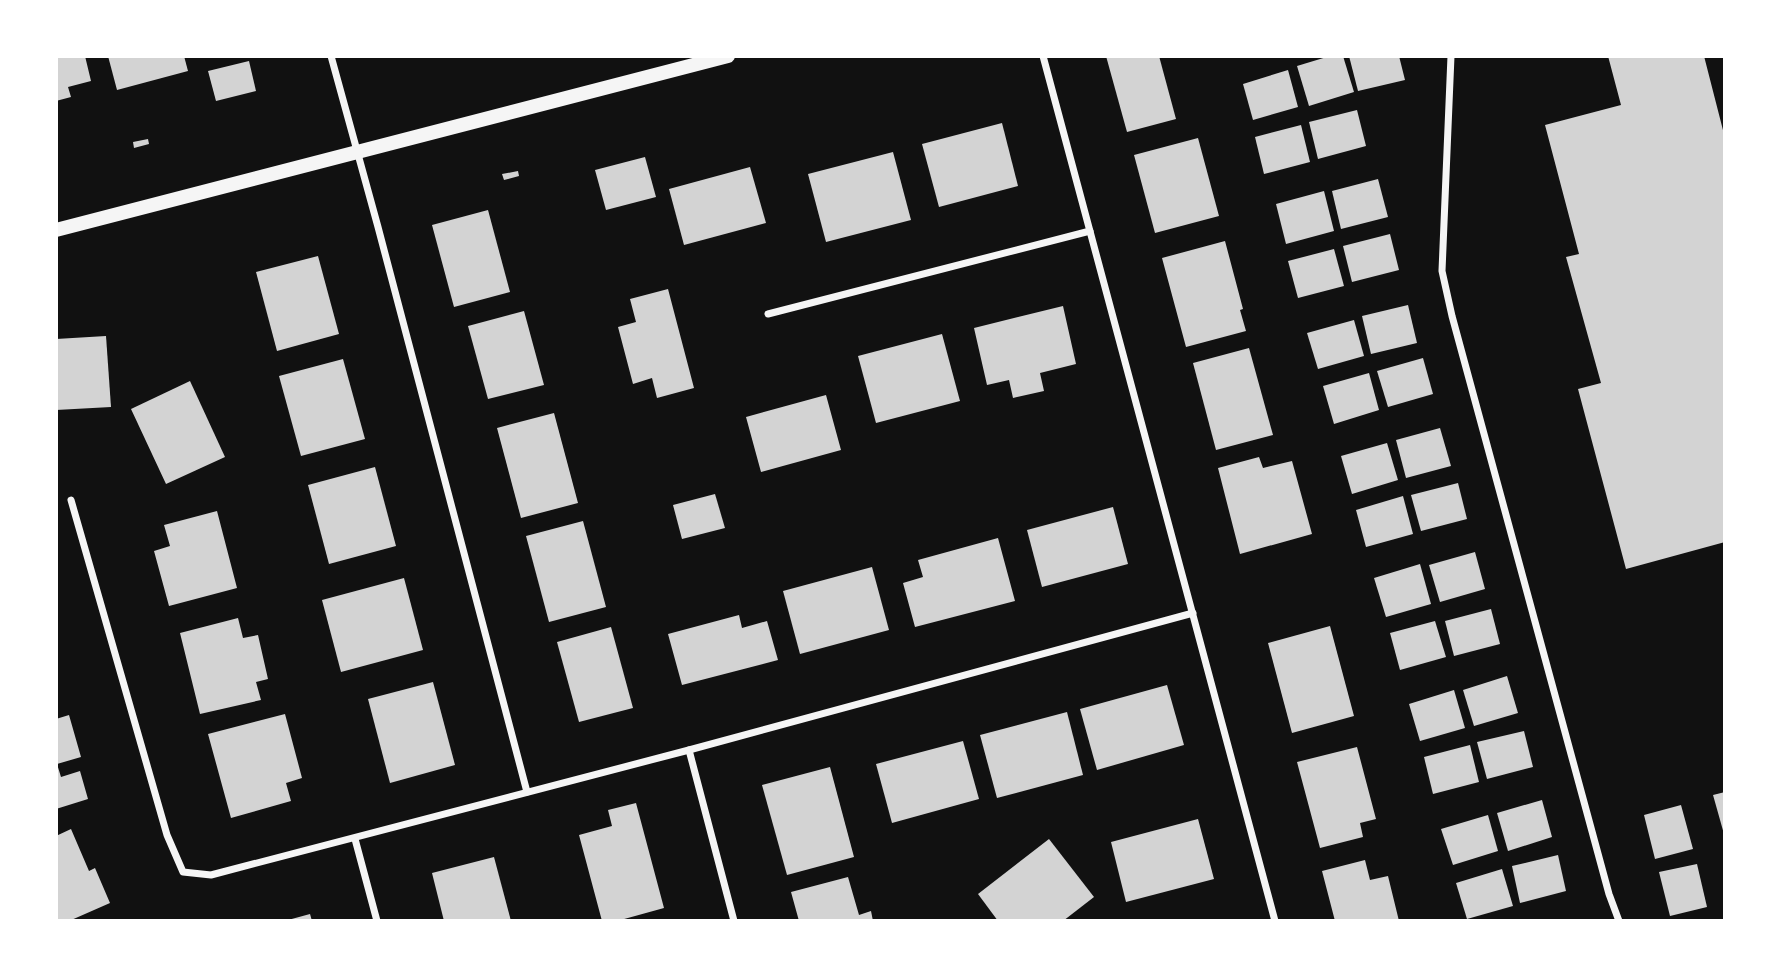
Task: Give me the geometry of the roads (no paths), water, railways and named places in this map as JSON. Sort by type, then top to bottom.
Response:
[{"type":"main road","points":[[56,230],[728,56]]},
{"type":"street","points":[[331,56],[527,792]]},
{"type":"street","points":[[1043,56],[1275,921]]},
{"type":"street","points":[[1451,56],[1442,271],[1609,894],[1619,921]]},
{"type":"street","points":[[768,314],[1090,231]]},
{"type":"street","points":[[71,500],[167,835],[183,872],[211,876],[1193,613]]},
{"type":"street","points":[[689,750],[734,921]]},
{"type":"street","points":[[355,839],[377,921]]}]
